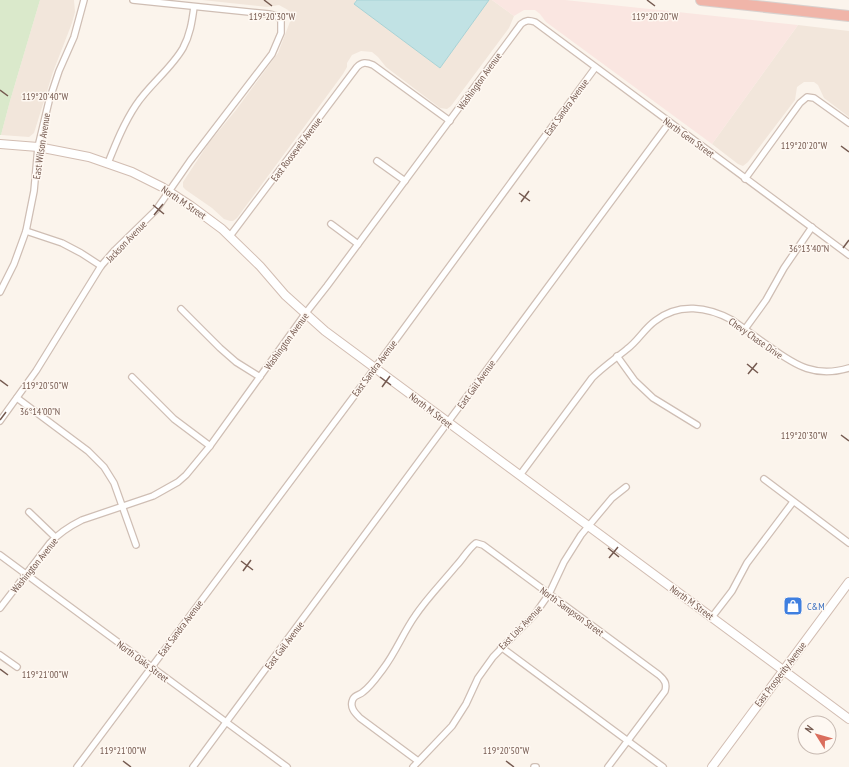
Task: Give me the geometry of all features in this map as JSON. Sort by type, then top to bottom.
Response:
[{"type":"highway","points":[[701,0],[849,16]]},
{"type":"street","name":"East Wilson Avenue","points":[[0,292],[14,264],[26,231],[34,191],[38,148],[49,101],[59,71],[74,37],[84,0]]},
{"type":"street","points":[[108,163],[119,136],[135,106],[143,94],[173,62],[183,47],[191,25],[194,7],[133,0]]},
{"type":"street","name":"Jackson Avenue","points":[[0,421],[40,365],[101,266],[120,244],[156,210],[220,120],[272,54],[278,43],[282,26],[281,20],[277,16],[194,7]]},
{"type":"street","name":"North Gem Street","points":[[528,20],[535,22],[669,123],[849,255]]},
{"type":"street","name":"Washington Avenue","points":[[0,608],[40,554],[55,537],[73,524],[153,496],[178,482],[186,475],[210,446],[305,314],[521,24],[528,20]]},
{"type":"street","name":"East Roosevelt Avenue","points":[[230,236],[357,67],[362,63],[373,65],[450,121]]},
{"type":"street","name":"East Sandra Avenue","points":[[77,767],[375,368],[595,68]]},
{"type":"street","points":[[745,179],[800,103],[807,97],[814,98],[849,123]]},
{"type":"street","name":"East Gail Avenue","points":[[193,767],[669,123]]},
{"type":"street","name":"North M Street","points":[[0,144],[70,153],[108,163],[143,177],[170,191],[230,236],[260,266],[285,295],[325,331],[849,719]]},
{"type":"street","points":[[377,162],[405,181]]},
{"type":"street","points":[[331,224],[358,244]]},
{"type":"street","points":[[745,329],[766,300],[784,268],[812,228]]},
{"type":"street","points":[[26,231],[62,243],[81,252],[101,266]]},
{"type":"street","name":"Chevy Chase Drive","points":[[520,475],[592,378],[617,356],[627,350],[654,321],[663,315],[682,310],[701,308],[713,311],[732,320],[791,362],[805,369],[829,373],[849,368]]},
{"type":"street","points":[[181,309],[236,362],[260,377]]},
{"type":"street","points":[[617,356],[635,382],[653,398],[697,425]]},
{"type":"street","points":[[132,377],[174,419],[210,446]]},
{"type":"street","points":[[17,398],[79,444],[104,467],[114,483],[136,545]]},
{"type":"street","points":[[764,480],[849,543]]},
{"type":"street","name":"East Lois Avenue","points":[[414,767],[452,726],[466,704],[478,678],[493,657],[501,647],[535,614],[549,594],[564,562],[581,535],[612,498],[626,487]]},
{"type":"street","points":[[712,617],[732,591],[747,563],[793,502]]},
{"type":"street","points":[[29,512],[55,537]]},
{"type":"street","name":"North Sampson Street","points":[[418,761],[360,718],[352,708],[354,698],[368,687],[384,669],[397,649],[414,616],[469,549],[476,543],[483,545],[659,675],[665,681],[665,691],[628,740]]},
{"type":"street","name":"North Oaks Street","points":[[0,555],[287,767]]},
{"type":"street","name":"East Prosperity Avenue","points":[[712,767],[849,582]]},
{"type":"street","points":[[501,647],[663,767]]},
{"type":"street","points":[[0,655],[17,667]]},
{"type":"street","points":[[608,767],[628,740]]},
{"type":"shaded area","points":[[40,0],[74,0],[75,12],[72,23],[53,72],[34,133],[29,137],[1,135],[10,101]]},
{"type":"shaded area","points":[[202,0],[356,0],[354,4],[440,68],[489,0],[492,0],[514,16],[509,28],[451,106],[447,109],[440,108],[386,67],[372,52],[361,51],[352,55],[343,74],[237,218],[230,221],[224,219],[212,208],[186,190],[183,187],[183,182],[208,144],[236,110],[278,53],[291,19],[291,14],[288,10],[279,5],[267,7]]},
{"type":"shaded area","points":[[492,0],[565,0],[798,25],[712,144],[546,22],[535,10],[524,10],[514,16]]},
{"type":"shaded area","points":[[798,25],[849,31],[849,117],[824,98],[818,85],[814,82],[804,82],[797,87],[795,100],[748,162],[743,166],[738,164],[712,144]]},
{"type":"green space","points":[[0,0],[40,0],[1,135],[0,135]]},
{"type":"water","points":[[357,0],[489,0],[440,68],[354,4]]},
{"type":"place","name":"C&M","points":[[793,606]]}]
